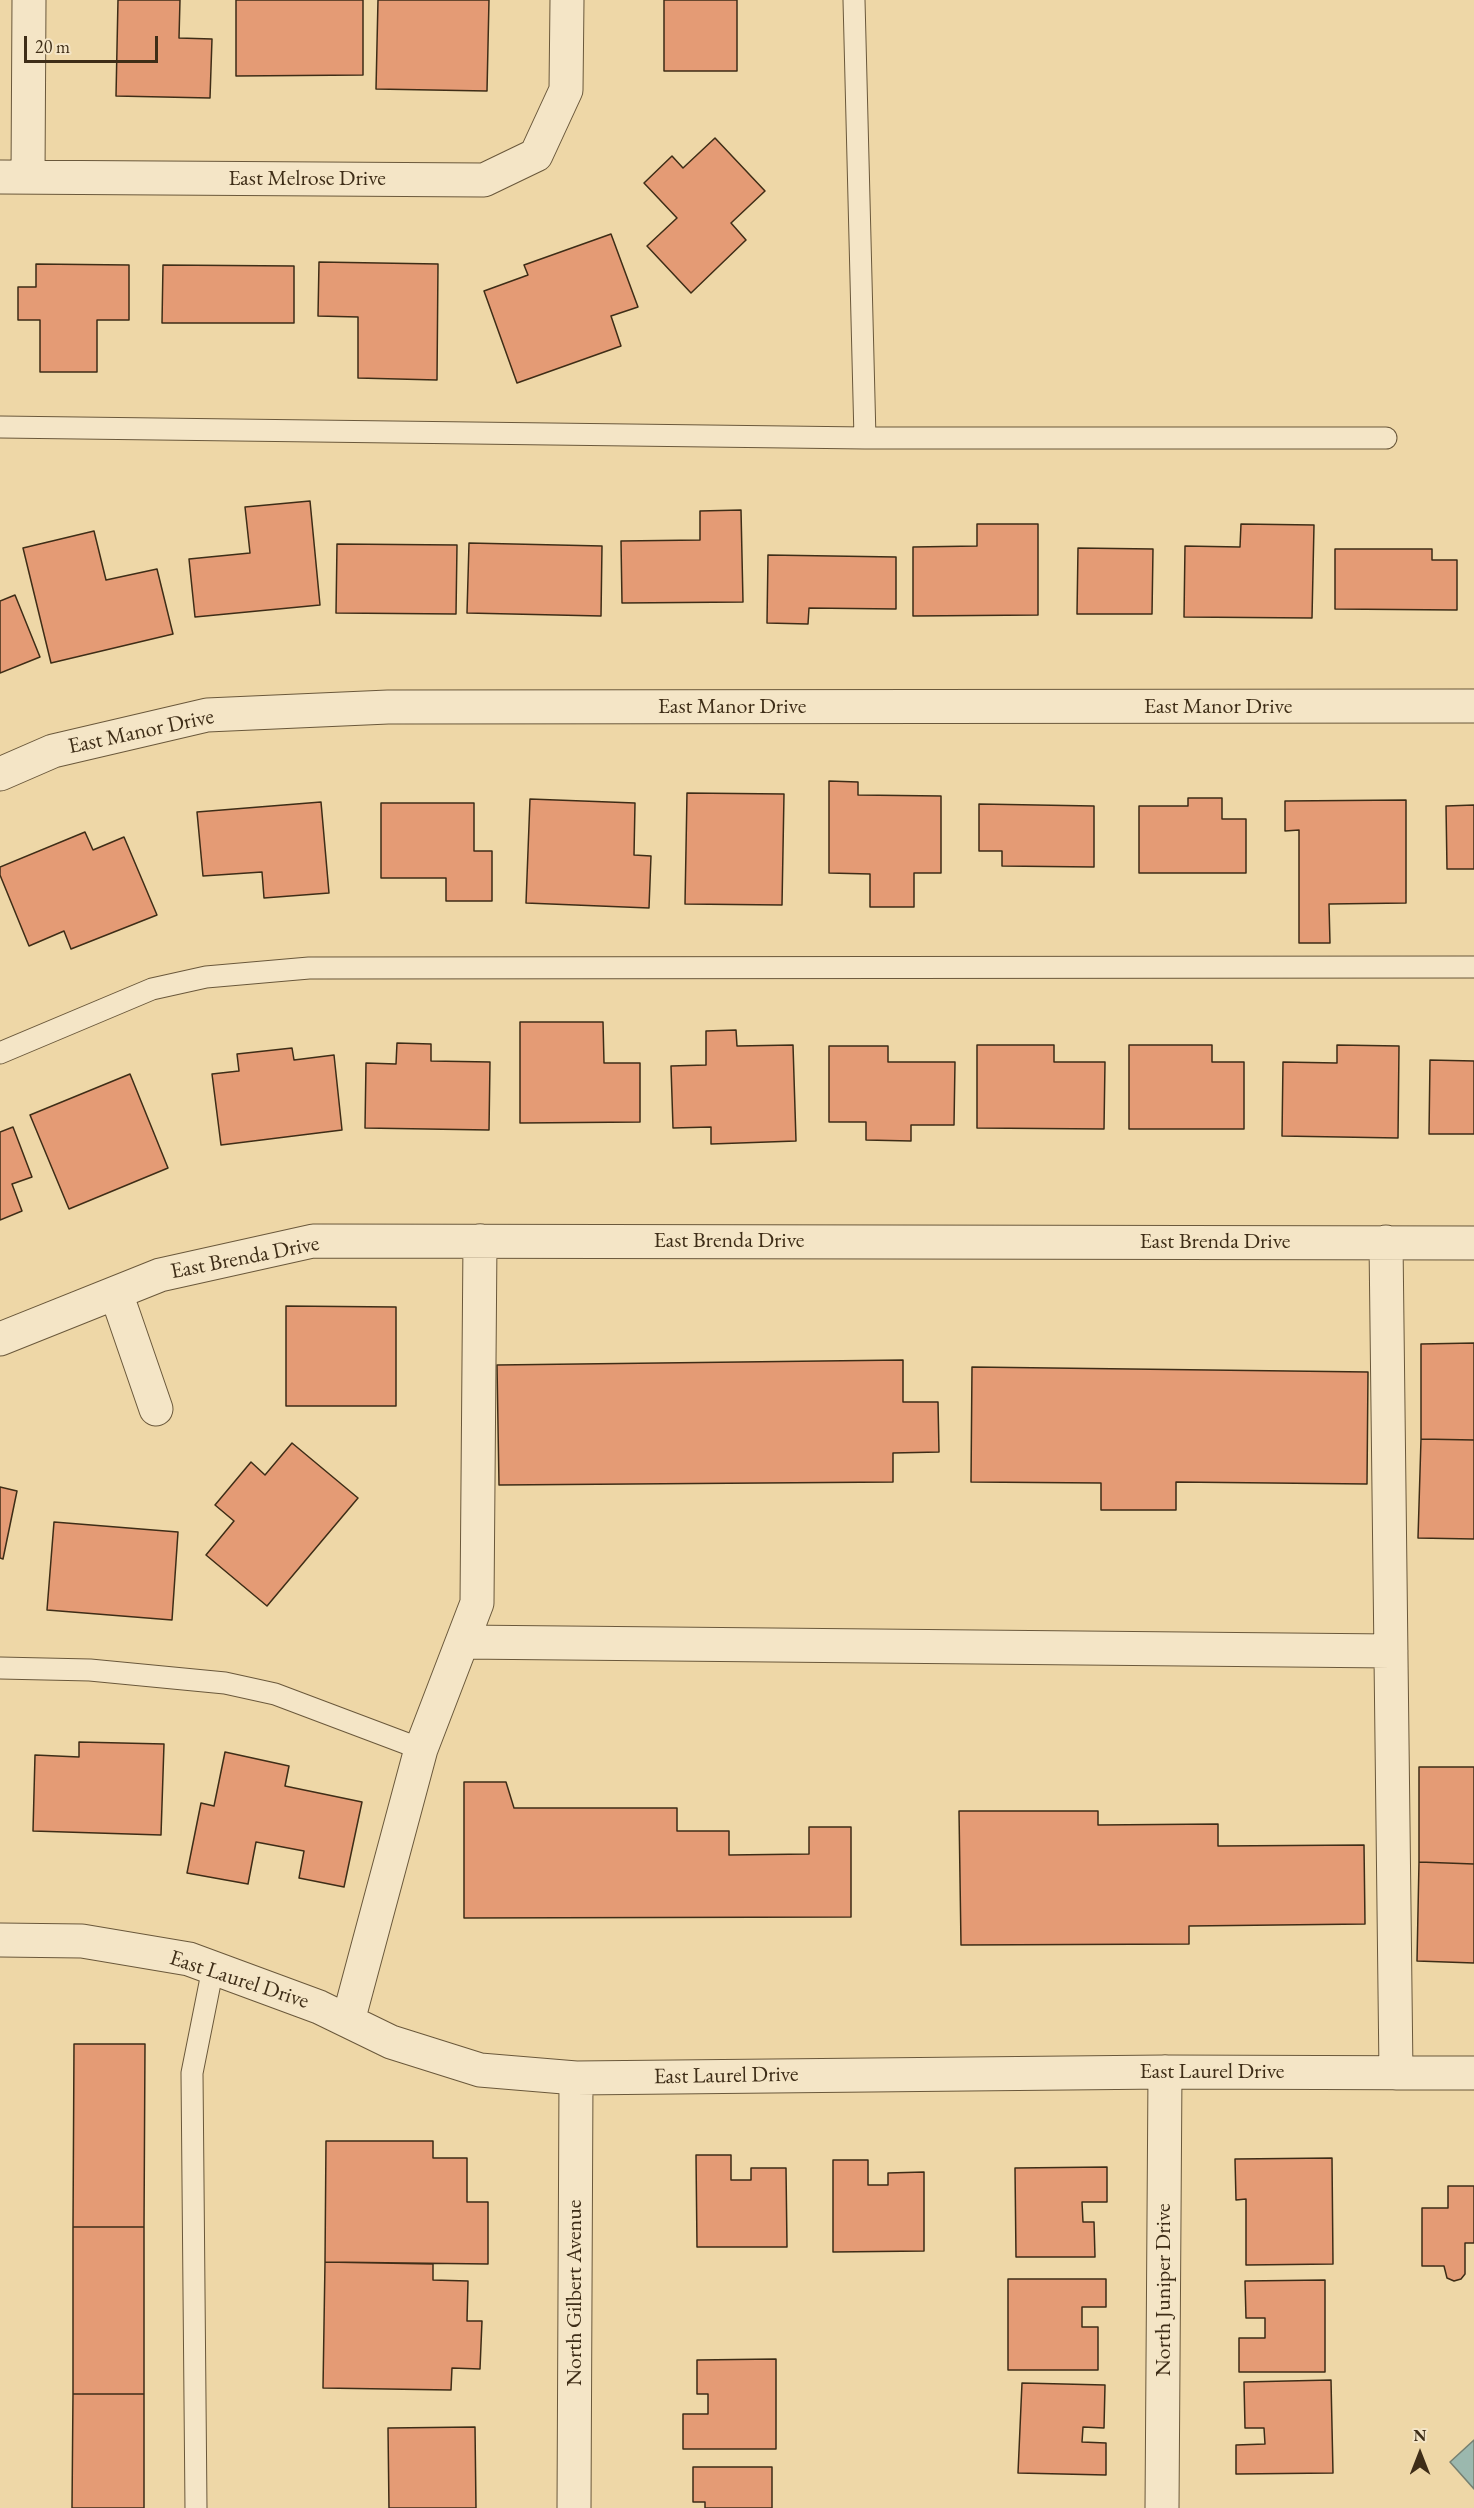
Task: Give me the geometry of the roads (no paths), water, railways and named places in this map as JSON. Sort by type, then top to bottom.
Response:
[{"type":"street","points":[[14,177],[29,0]]},
{"type":"street","name":"East Melrose Drive","points":[[14,177],[484,180],[536,155],[566,90],[567,0]]},
{"type":"street","name":"East Manor Drive","points":[[0,774],[53,751],[207,716],[388,707],[1474,706]]},
{"type":"street","name":"East Brenda Drive","points":[[0,1339],[160,1275],[313,1241],[1474,1242]]},
{"type":"street","points":[[348,2021],[421,1749],[477,1603],[480,1241]]},
{"type":"street","points":[[1386,1242],[1396,2073]]},
{"type":"street","points":[[116,1293],[156,1409]]},
{"type":"street","points":[[462,1642],[1391,1650]]},
{"type":"street","name":"East Laurel Drive","points":[[0,1940],[82,1941],[189,1959],[319,2007],[391,2042],[480,2070],[576,2078],[1165,2072],[1474,2073]]},
{"type":"street","name":"North Juniper Drive","points":[[1162,2508],[1165,2072]]},
{"type":"street","name":"North Gilbert Avenue","points":[[574,2508],[576,2078]]},
{"type":"lane","points":[[854,0],[865,438]]},
{"type":"lane","points":[[0,427],[865,438],[1386,438]]},
{"type":"lane","points":[[0,1053],[152,989],[207,977],[309,968],[1474,967]]},
{"type":"lane","points":[[0,1668],[90,1670],[225,1683],[275,1694],[421,1749]]},
{"type":"lane","points":[[196,2508],[192,2073],[213,1968]]},
{"type":"water","points":[[1474,2440],[1474,2489],[1450,2462]]}]
